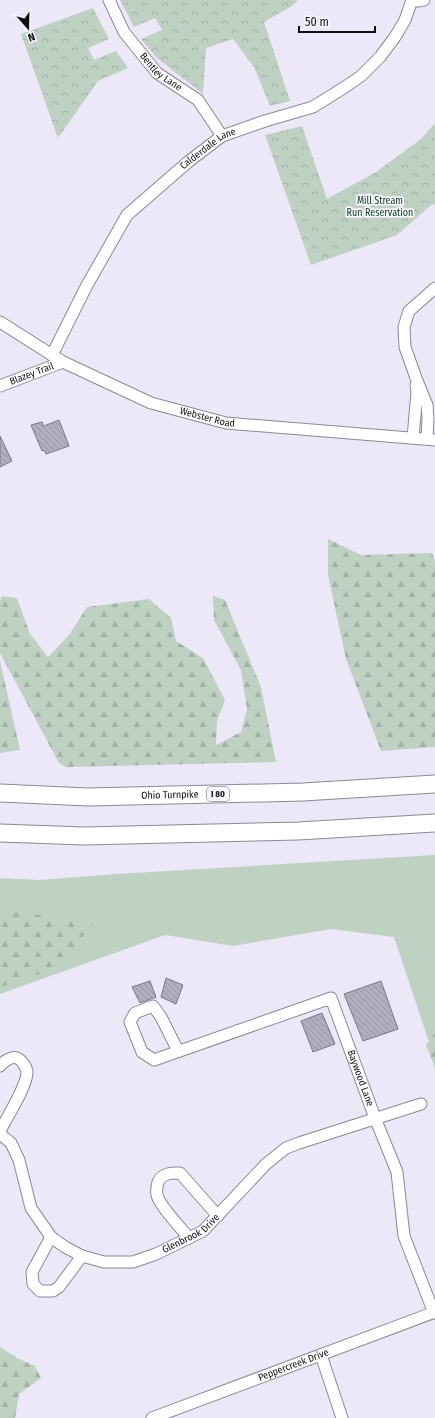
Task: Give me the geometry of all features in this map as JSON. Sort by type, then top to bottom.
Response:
[{"type":"highway","name":"Ohio Turnpike","points":[[0,793],[88,797],[295,792],[435,784]]},
{"type":"highway","points":[[0,833],[84,836],[282,832],[435,823]]},
{"type":"street","name":"Bentley Lane","points":[[109,0],[124,32],[157,73],[198,100],[222,136]]},
{"type":"street","name":"Calderdale Lane","points":[[52,355],[86,287],[127,215],[188,162],[222,136],[265,121],[313,107],[361,76],[380,57],[395,37],[405,20],[412,0],[424,0]]},
{"type":"street","points":[[431,439],[427,405],[405,347],[404,327],[409,311],[435,288]]},
{"type":"street","name":"Webster Road","points":[[0,322],[63,362],[150,403],[226,424],[431,439]]},
{"type":"street","name":"Blazey Trail","points":[[0,386],[63,362]]},
{"type":"street","points":[[413,438],[417,392],[416,378]]},
{"type":"street","name":"Baywood Lane","points":[[178,1051],[153,1006],[135,1013],[130,1022],[142,1052],[154,1060],[331,998],[375,1118],[397,1172],[404,1236],[434,1313]]},
{"type":"street","points":[[0,1066],[7,1060],[14,1058],[18,1059],[25,1067],[27,1074],[23,1087],[0,1131]]},
{"type":"street","name":"Glenbrook Drive","points":[[0,1134],[10,1143],[19,1160],[31,1208],[51,1237],[82,1256],[104,1262],[133,1262],[156,1254],[203,1231],[266,1164],[286,1148],[421,1104]]},
{"type":"street","points":[[189,1238],[160,1203],[157,1196],[156,1189],[159,1180],[163,1176],[170,1173],[180,1173],[218,1216]]},
{"type":"street","points":[[51,1237],[32,1272],[33,1284],[40,1291],[53,1292],[59,1287],[82,1256]]},
{"type":"street","name":"Peppercreek Drive","points":[[158,1417],[434,1313]]},
{"type":"street","points":[[321,1355],[342,1418]]},
{"type":"green space","points":[[120,0],[298,0],[292,6],[264,22],[290,101],[270,106],[254,67],[233,39],[206,48],[203,94],[157,58],[141,39],[162,30],[155,18],[134,27]]},
{"type":"green space","points":[[93,8],[109,39],[88,48],[94,60],[116,51],[128,68],[98,81],[58,138],[21,34]]},
{"type":"green space","name":"Mill Stream Run Reservation","points":[[435,123],[435,204],[430,206],[397,235],[311,265],[265,135],[302,126],[327,199],[376,172],[421,139]]},
{"type":"green space","points":[[328,539],[361,555],[432,553],[435,561],[435,747],[381,751],[346,659],[328,575]]},
{"type":"green space","points":[[2,596],[17,598],[30,634],[48,657],[69,635],[87,607],[149,599],[171,618],[176,641],[203,658],[225,700],[217,721],[216,745],[241,732],[247,709],[241,670],[214,620],[213,596],[225,600],[261,687],[276,762],[66,767],[59,763],[0,653],[0,600]]},
{"type":"green space","points":[[0,661],[20,750],[0,753]]},
{"type":"green space","points":[[435,855],[435,1060],[394,937],[331,929],[233,946],[165,935],[0,994],[0,878],[40,880]]},
{"type":"green space","points":[[20,912],[93,923],[82,937],[71,961],[22,981],[0,987],[0,913]]},
{"type":"green space","points":[[435,1033],[435,1068],[426,1045]]},
{"type":"green space","points":[[0,1347],[17,1358],[35,1366],[41,1378],[19,1394],[15,1418],[0,1418]]},
{"type":"building","points":[[59,420],[69,446],[46,454],[44,450],[42,451],[31,425],[42,422],[44,426]]},
{"type":"building","points":[[0,436],[12,461],[0,467]]},
{"type":"building","points":[[166,978],[183,985],[176,1004],[161,997]]},
{"type":"building","points":[[150,981],[156,997],[140,1003],[132,987]]},
{"type":"building","points":[[381,981],[398,1029],[363,1041],[344,994]]},
{"type":"building","points":[[322,1013],[335,1044],[313,1052],[301,1021]]}]
